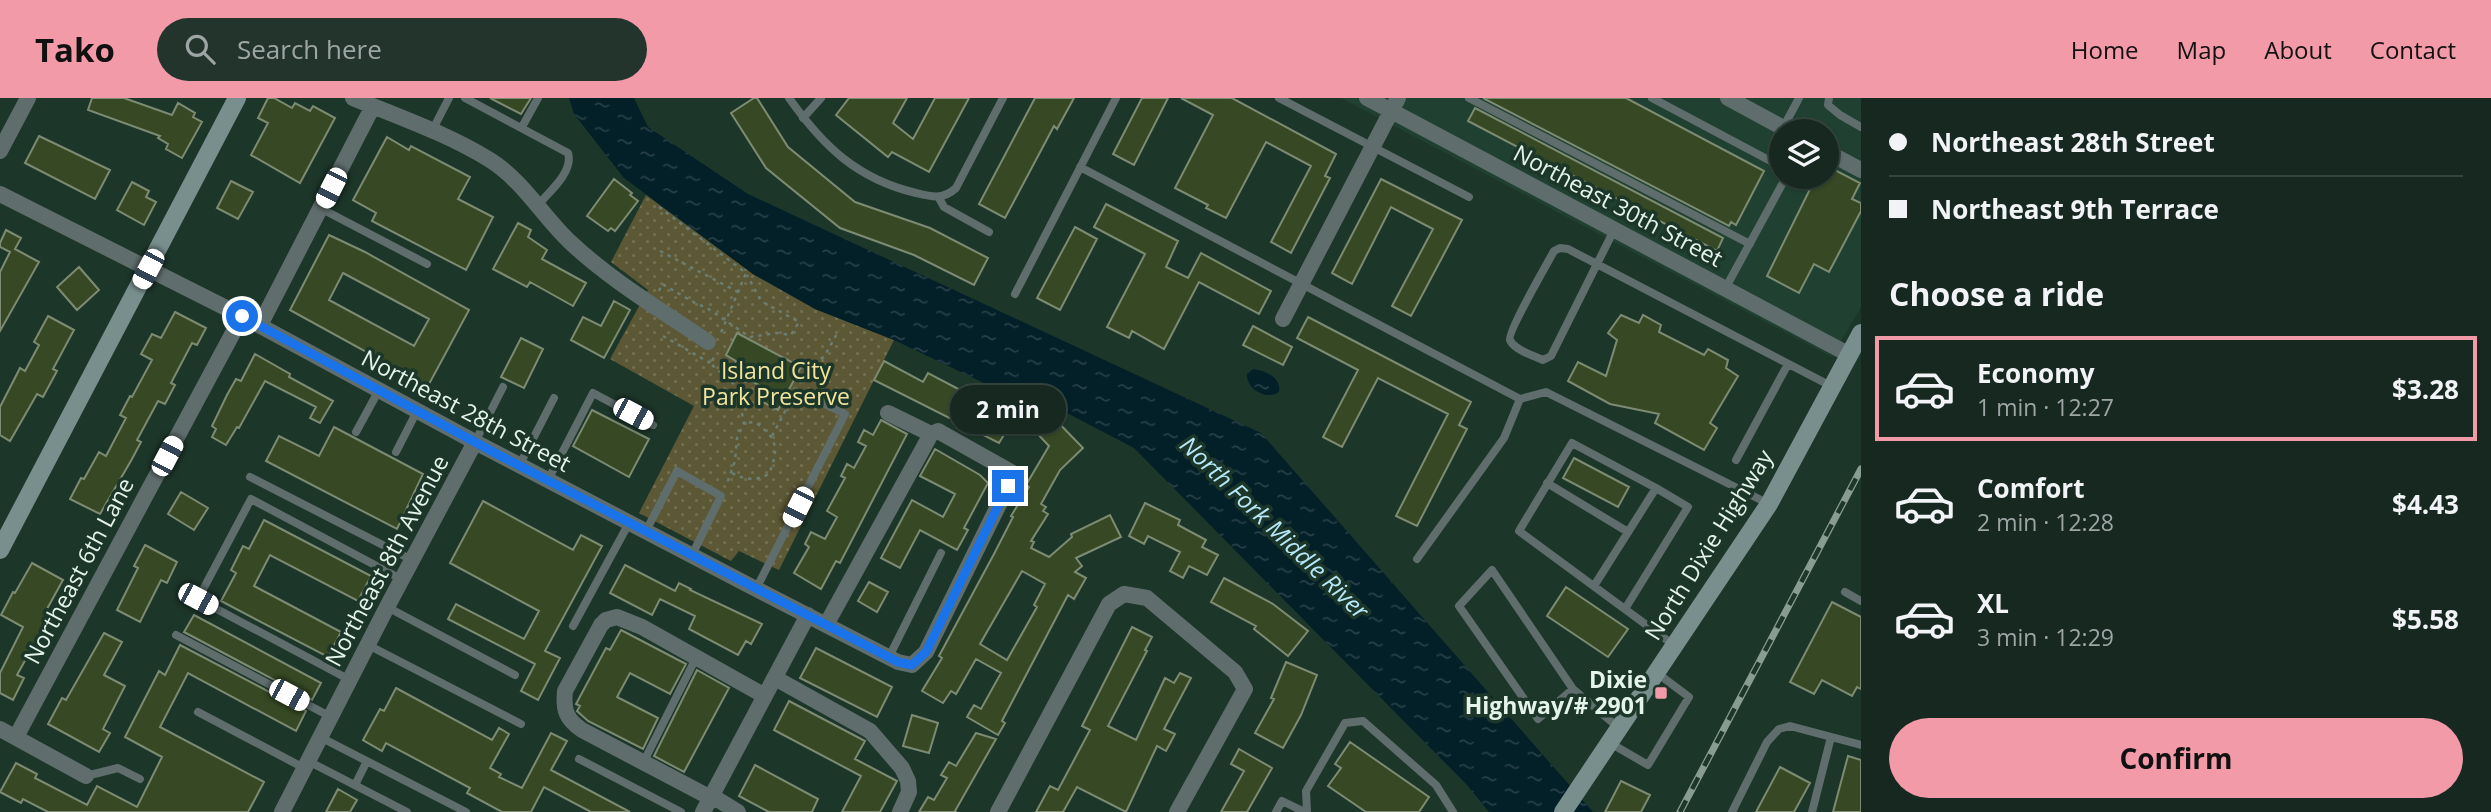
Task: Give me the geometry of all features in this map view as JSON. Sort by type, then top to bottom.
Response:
[{"type":"main road","points":[[0,550],[6,522],[148,269],[234,99]]},
{"type":"main road","name":"North Dixie Highway","points":[[1563,812],[1769,504],[1861,333]]},
{"type":"street","points":[[0,151],[27,98]]},
{"type":"street","name":"Northeast 30th Street","points":[[1367,98],[1394,104],[1614,230],[1848,354]]},
{"type":"street","points":[[1736,100],[1769,120]]},
{"type":"street","points":[[260,325],[320,208],[366,102],[492,161],[592,262],[708,342]]},
{"type":"street","points":[[1283,319],[1394,104]]},
{"type":"street","points":[[1839,158],[1861,170]]},
{"type":"street","name":"Northeast 28th Street","points":[[0,194],[260,325],[519,466],[756,589],[889,657],[912,665],[926,652],[1012,478],[1011,472],[1005,467],[938,431],[931,434]]},
{"type":"street","name":"Northeast 6th Lane","points":[[16,737],[242,316]]},
{"type":"street","points":[[826,625],[931,434],[888,413]]},
{"type":"street","name":"Northeast 8th Avenue","points":[[282,812],[401,579],[475,442]]},
{"type":"street","points":[[998,812],[1109,604],[1124,594],[1147,598],[1236,672],[1245,689],[1177,812]]},
{"type":"street","points":[[709,802],[808,615]]},
{"type":"street","points":[[738,812],[709,802],[569,721],[564,703],[565,691],[601,625],[606,620],[617,617],[628,620],[765,696]]},
{"type":"street","points":[[775,678],[870,731],[902,768],[908,781],[909,792],[900,812]]},
{"type":"street","points":[[0,729],[86,776]]},
{"type":"lane","points":[[432,131],[449,98]]},
{"type":"lane","points":[[465,98],[568,153],[570,158],[559,180],[537,206]]},
{"type":"lane","points":[[523,127],[538,98]]},
{"type":"lane","points":[[789,98],[817,137],[863,173],[895,188],[939,198],[950,194],[956,188],[1003,98]]},
{"type":"lane","points":[[803,118],[821,98]]},
{"type":"lane","points":[[1015,294],[1116,98]]},
{"type":"lane","points":[[1279,98],[1469,197]]},
{"type":"lane","points":[[1469,98],[1750,244]]},
{"type":"lane","points":[[1652,98],[1769,160]]},
{"type":"lane","points":[[1790,119],[1799,98]]},
{"type":"lane","points":[[1829,98],[1828,105],[1861,127]]},
{"type":"lane","points":[[1080,167],[1520,399],[1546,392],[1769,504]]},
{"type":"lane","points":[[1725,289],[1780,189]]},
{"type":"lane","points":[[939,198],[944,207],[989,232]]},
{"type":"lane","points":[[320,208],[427,264]]},
{"type":"lane","points":[[1614,230],[1598,264],[1551,356],[1543,360],[1510,341],[1510,335],[1554,251],[1568,248],[1598,264],[1788,364],[1831,386]]},
{"type":"lane","points":[[1736,460],[1788,364]]},
{"type":"lane","points":[[475,442],[503,387]]},
{"type":"lane","points":[[356,432],[379,390]]},
{"type":"lane","points":[[548,480],[593,393],[653,425]]},
{"type":"lane","points":[[519,466],[554,398]]},
{"type":"lane","points":[[756,589],[845,415],[815,399]]},
{"type":"lane","points":[[1417,559],[1504,438],[1520,399]]},
{"type":"lane","points":[[396,452],[417,411]]},
{"type":"lane","points":[[1625,609],[1688,507],[1572,443],[1519,531],[1675,646]]},
{"type":"lane","points":[[646,531],[677,471],[721,496],[692,555]]},
{"type":"lane","points":[[250,477],[412,560]]},
{"type":"lane","points":[[1547,483],[1628,532]]},
{"type":"lane","points":[[1594,586],[1656,488]]},
{"type":"lane","points":[[350,680],[198,599],[251,499],[401,579]]},
{"type":"lane","points":[[573,626],[629,523]]},
{"type":"lane","points":[[889,657],[941,553]]},
{"type":"lane","points":[[1573,689],[1538,719],[1459,606],[1492,570],[1573,689],[1615,736],[1648,765],[1689,698],[1657,673]]},
{"type":"lane","points":[[1845,592],[1861,601]]},
{"type":"lane","points":[[387,607],[514,675]]},
{"type":"lane","points":[[176,635],[331,717]]},
{"type":"lane","points":[[368,645],[521,724]]},
{"type":"lane","points":[[643,763],[696,657]]},
{"type":"lane","points":[[198,712],[343,779],[407,812]]},
{"type":"lane","points":[[1276,812],[1282,801],[1306,812],[1306,791],[1345,723],[1363,721],[1436,785],[1453,812]]},
{"type":"lane","points":[[1732,812],[1767,742],[1779,729],[1790,726],[1861,745]]},
{"type":"lane","points":[[320,737],[466,812]]},
{"type":"lane","points":[[1812,812],[1831,737]]},
{"type":"lane","points":[[579,759],[681,812]]},
{"type":"lane","points":[[355,785],[367,761]]},
{"type":"lane","points":[[86,776],[118,768],[140,779]]},
{"type":"path","points":[[652,303],[662,284],[707,308],[750,337],[776,333],[791,335],[799,322],[761,301],[746,273],[659,207]]},
{"type":"path","points":[[660,251],[738,292],[746,273]]},
{"type":"path","points":[[732,472],[751,480],[769,474],[775,453],[772,436],[811,363],[824,357],[839,330]]},
{"type":"path","points":[[712,365],[736,386],[744,423],[737,438],[732,472],[721,496]]},
{"type":"path","points":[[744,423],[755,422],[772,436]]},
{"type":"shaded area","points":[[1341,98],[1861,98],[1861,307],[1832,357]]},
{"type":"green space","name":"Island City Park Preserve","points":[[646,195],[753,274],[815,309],[894,340],[779,570],[739,551],[731,561],[639,513],[694,406],[610,359],[648,290],[611,262]]},
{"type":"water","name":"North Fork Middle River","points":[[569,98],[634,98],[648,127],[748,194],[1261,433],[1593,812],[1489,812],[1467,785],[1134,448],[1042,400],[1013,397],[894,340],[815,309],[753,274],[624,178],[574,114]]},
{"type":"water","points":[[1253,369],[1263,371],[1275,379],[1279,392],[1269,395],[1254,389],[1247,374]]},
{"type":"building","points":[[92,98],[124,98],[172,115],[178,103],[195,113],[193,117],[202,122],[182,158],[166,149],[168,144],[158,138],[160,136],[88,110]]},
{"type":"building","points":[[268,98],[274,98],[292,108],[295,103],[310,111],[313,106],[335,118],[300,183],[251,155],[268,123],[258,118]]},
{"type":"building","points":[[490,98],[531,98],[521,114]]},
{"type":"building","points":[[757,98],[788,147],[855,202],[930,228],[988,258],[974,285],[914,255],[840,228],[766,168],[731,113]]},
{"type":"building","points":[[849,98],[907,98],[893,123],[913,139],[935,98],[969,98],[929,172],[892,152],[888,157],[836,115]]},
{"type":"building","points":[[1035,98],[1074,98],[1057,129],[1054,126],[1005,218],[979,204]]},
{"type":"building","points":[[1142,98],[1168,98],[1134,165],[1113,154]]},
{"type":"building","points":[[1181,98],[1232,98],[1336,154],[1325,176],[1330,178],[1291,253],[1271,242],[1311,166],[1266,142],[1226,218],[1206,208],[1208,205],[1175,188],[1213,115]]},
{"type":"building","points":[[1483,98],[1626,98],[1764,171],[1736,225],[1731,222],[1729,226]]},
{"type":"building","points":[[1475,108],[1723,238],[1717,251],[1468,121]]},
{"type":"building","points":[[39,136],[110,170],[95,199],[25,163]]},
{"type":"building","points":[[387,137],[409,150],[411,146],[470,177],[458,199],[493,217],[466,270],[372,221],[376,213],[353,200]]},
{"type":"building","points":[[1839,172],[1860,183],[1852,199],[1861,203],[1861,211],[1829,272],[1814,264],[1799,293],[1767,276],[1810,189],[1839,189]]},
{"type":"building","points":[[614,179],[638,201],[615,231],[611,228],[608,231],[587,216]]},
{"type":"building","points":[[1381,179],[1462,220],[1411,316],[1392,306],[1433,229],[1391,207],[1352,284],[1332,273]]},
{"type":"building","points":[[231,181],[253,192],[238,219],[217,208]]},
{"type":"building","points":[[132,182],[149,191],[146,197],[156,202],[144,225],[117,210]]},
{"type":"building","points":[[1106,204],[1178,241],[1166,267],[1188,278],[1201,253],[1271,291],[1259,314],[1199,282],[1164,349],[1132,331],[1129,338],[1107,327],[1145,254],[1094,227]]},
{"type":"building","points":[[518,223],[531,230],[528,237],[547,250],[542,259],[586,283],[573,306],[530,282],[527,287],[493,269]]},
{"type":"building","points":[[1075,227],[1097,239],[1060,310],[1037,298]]},
{"type":"building","points":[[6,230],[21,238],[15,249],[39,262],[0,331],[0,272],[10,252],[0,247]]},
{"type":"building","points":[[329,235],[469,310],[428,386],[290,310]],"holes":[[[343,273],[429,319],[414,346],[329,300]]]},
{"type":"building","points":[[79,267],[99,290],[77,310],[57,287]]},
{"type":"building","points":[[614,301],[630,310],[604,358],[571,340],[583,317],[601,326]]},
{"type":"building","points":[[175,312],[206,328],[197,345],[192,343],[171,383],[175,385],[165,404],[158,401],[137,440],[141,442],[100,514],[70,499],[99,452],[106,456],[126,418],[120,415],[152,360],[141,354],[152,334],[161,338]]},
{"type":"building","points":[[1621,315],[1639,323],[1643,315],[1661,325],[1659,332],[1704,355],[1708,349],[1728,360],[1726,368],[1738,376],[1710,423],[1717,428],[1704,450],[1655,423],[1659,414],[1610,404],[1568,381],[1578,362],[1606,376],[1617,340],[1608,333]]},
{"type":"building","points":[[48,316],[74,330],[53,369],[57,371],[43,397],[37,394],[10,441],[0,435],[0,407],[20,368],[25,371],[39,345],[34,342]]},
{"type":"building","points":[[1308,317],[1471,402],[1459,425],[1467,429],[1417,526],[1396,516],[1448,414],[1378,378],[1342,447],[1323,437],[1358,370],[1297,338]]},
{"type":"building","points":[[1253,326],[1292,347],[1283,365],[1243,345]]},
{"type":"building","points":[[737,333],[801,367],[778,410],[759,400],[766,389],[731,370],[736,361],[726,355]]},
{"type":"building","points":[[521,338],[543,349],[524,388],[501,377]]},
{"type":"building","points":[[255,354],[290,374],[289,377],[333,401],[320,423],[310,418],[316,407],[265,381],[239,428],[237,427],[226,445],[212,437],[216,429],[212,426],[236,379],[241,381]]},
{"type":"building","points":[[884,361],[923,382],[928,373],[964,392],[967,385],[983,393],[980,398],[1015,417],[999,443],[874,380]]},
{"type":"building","points":[[592,410],[649,439],[629,477],[573,446]]},
{"type":"building","points":[[1048,412],[1083,448],[1060,470],[1041,504],[1046,507],[1043,511],[1048,514],[1031,541],[1034,542],[1031,548],[1049,557],[1072,537],[1071,534],[1110,515],[1121,537],[1076,558],[1082,566],[1075,572],[1086,578],[1074,599],[1068,595],[1002,721],[1005,723],[998,735],[967,717],[974,705],[981,709],[1001,673],[976,659],[956,694],[951,691],[943,703],[922,691],[942,658],[939,656],[994,554],[1013,517],[1011,516],[1029,487],[1026,485],[1049,446],[1032,428]],"holes":[[[1022,571],[1045,584],[1034,605],[1037,607],[1007,660],[980,644]]]},
{"type":"building","points":[[881,420],[907,434],[840,563],[836,561],[821,589],[794,573],[809,547],[805,544],[811,532],[825,539],[837,517],[827,511],[845,478],[841,476],[847,464],[854,468],[866,446],[858,442],[864,430],[873,435]]},
{"type":"building","points":[[334,427],[423,474],[397,529],[266,461],[279,436],[319,456]]},
{"type":"building","points":[[935,449],[980,475],[988,483],[964,528],[968,530],[957,550],[920,530],[900,568],[881,558],[912,500],[943,517],[955,494],[920,476]]},
{"type":"building","points":[[1574,458],[1629,487],[1618,507],[1563,478]]},
{"type":"building","points":[[181,492],[208,508],[194,530],[168,514]]},
{"type":"building","points":[[483,501],[573,550],[581,535],[602,546],[545,651],[560,658],[538,700],[521,691],[535,664],[448,619],[456,604],[524,639],[539,611],[450,563]]},
{"type":"building","points":[[1145,503],[1180,520],[1178,525],[1206,540],[1202,547],[1218,555],[1207,575],[1189,566],[1183,578],[1170,571],[1180,552],[1148,536],[1144,544],[1129,536]]},
{"type":"building","points":[[264,520],[371,576],[358,601],[270,555],[254,586],[341,632],[328,657],[221,601],[236,573],[231,570],[243,546],[249,549]]},
{"type":"building","points":[[145,545],[177,562],[167,583],[161,580],[140,622],[117,610],[138,568],[134,566]]},
{"type":"building","points":[[32,563],[63,580],[47,609],[52,612],[17,675],[24,678],[13,700],[0,693],[0,673],[23,627],[1,615]]},
{"type":"building","points":[[625,565],[675,591],[679,583],[762,624],[751,644],[746,641],[738,655],[689,629],[695,616],[660,599],[652,615],[610,593]]},
{"type":"building","points":[[1224,578],[1273,604],[1308,631],[1288,656],[1254,629],[1256,626],[1211,602]]},
{"type":"building","points":[[869,582],[888,592],[877,612],[858,601]]},
{"type":"building","points":[[1566,587],[1628,629],[1608,657],[1547,616]]},
{"type":"building","points":[[1832,602],[1861,617],[1861,689],[1857,687],[1852,696],[1822,680],[1814,694],[1790,682]]},
{"type":"building","points":[[194,615],[321,683],[312,700],[184,632]]},
{"type":"building","points":[[1132,627],[1152,637],[1108,726],[1136,740],[1165,678],[1174,683],[1180,673],[1191,678],[1164,729],[1175,734],[1166,751],[1157,746],[1126,812],[1077,787],[1063,812],[1036,812],[1050,786],[1058,790],[1090,730],[1082,726]]},
{"type":"building","points":[[621,630],[686,664],[670,694],[630,673],[617,697],[658,718],[643,749],[588,721],[577,711],[580,706],[576,704],[606,648],[610,650]]},
{"type":"building","points":[[104,633],[122,642],[104,675],[125,686],[103,729],[110,733],[99,752],[48,724],[62,698],[66,700]]},
{"type":"building","points":[[180,645],[306,711],[296,731],[188,673],[160,727],[264,782],[248,812],[48,812],[23,799],[21,803],[0,792],[16,763],[37,774],[35,778],[87,805],[97,786],[137,807],[162,757],[125,737],[159,671],[165,675]]},
{"type":"building","points":[[816,648],[892,687],[877,717],[800,678]]},
{"type":"building","points":[[1286,662],[1317,675],[1301,715],[1283,748],[1255,733],[1274,699],[1271,698]]},
{"type":"building","points":[[697,670],[729,688],[684,772],[654,756]]},
{"type":"building","points":[[396,688],[492,740],[499,728],[509,734],[490,768],[501,774],[499,777],[522,788],[551,733],[567,741],[551,770],[630,812],[591,812],[544,787],[531,812],[502,812],[467,793],[470,788],[386,743],[382,751],[363,740],[380,709],[384,711]]},
{"type":"building","points":[[789,701],[865,741],[855,759],[897,781],[880,812],[842,812],[861,776],[774,730]]},
{"type":"building","points":[[912,715],[938,723],[929,753],[903,746]]},
{"type":"building","points":[[976,733],[996,739],[956,812],[919,812],[928,797],[934,800],[947,778],[941,775],[949,762],[956,766]]},
{"type":"building","points":[[1350,742],[1429,797],[1419,812],[1366,812],[1328,786],[1341,768],[1335,764]]},
{"type":"building","points":[[1239,749],[1272,768],[1247,812],[1221,812],[1244,771],[1231,764]]},
{"type":"building","points":[[1848,756],[1861,760],[1861,812],[1833,812]]},
{"type":"building","points":[[755,765],[818,799],[812,812],[769,812],[739,796]]},
{"type":"building","points":[[1780,767],[1810,783],[1794,812],[1756,812]]},
{"type":"building","points":[[1621,781],[1650,795],[1641,812],[1605,812]]},
{"type":"building","points":[[338,789],[357,800],[350,812],[326,812]]},
{"type":"railway","points":[[1680,812],[1861,469]]},
{"type":"place","name":"Dixie Highway/# 2901","points":[[1661,693]]},
{"type":"route","points":[[242,316],[497,454],[898,662],[912,665],[926,652],[1008,486]]}]
